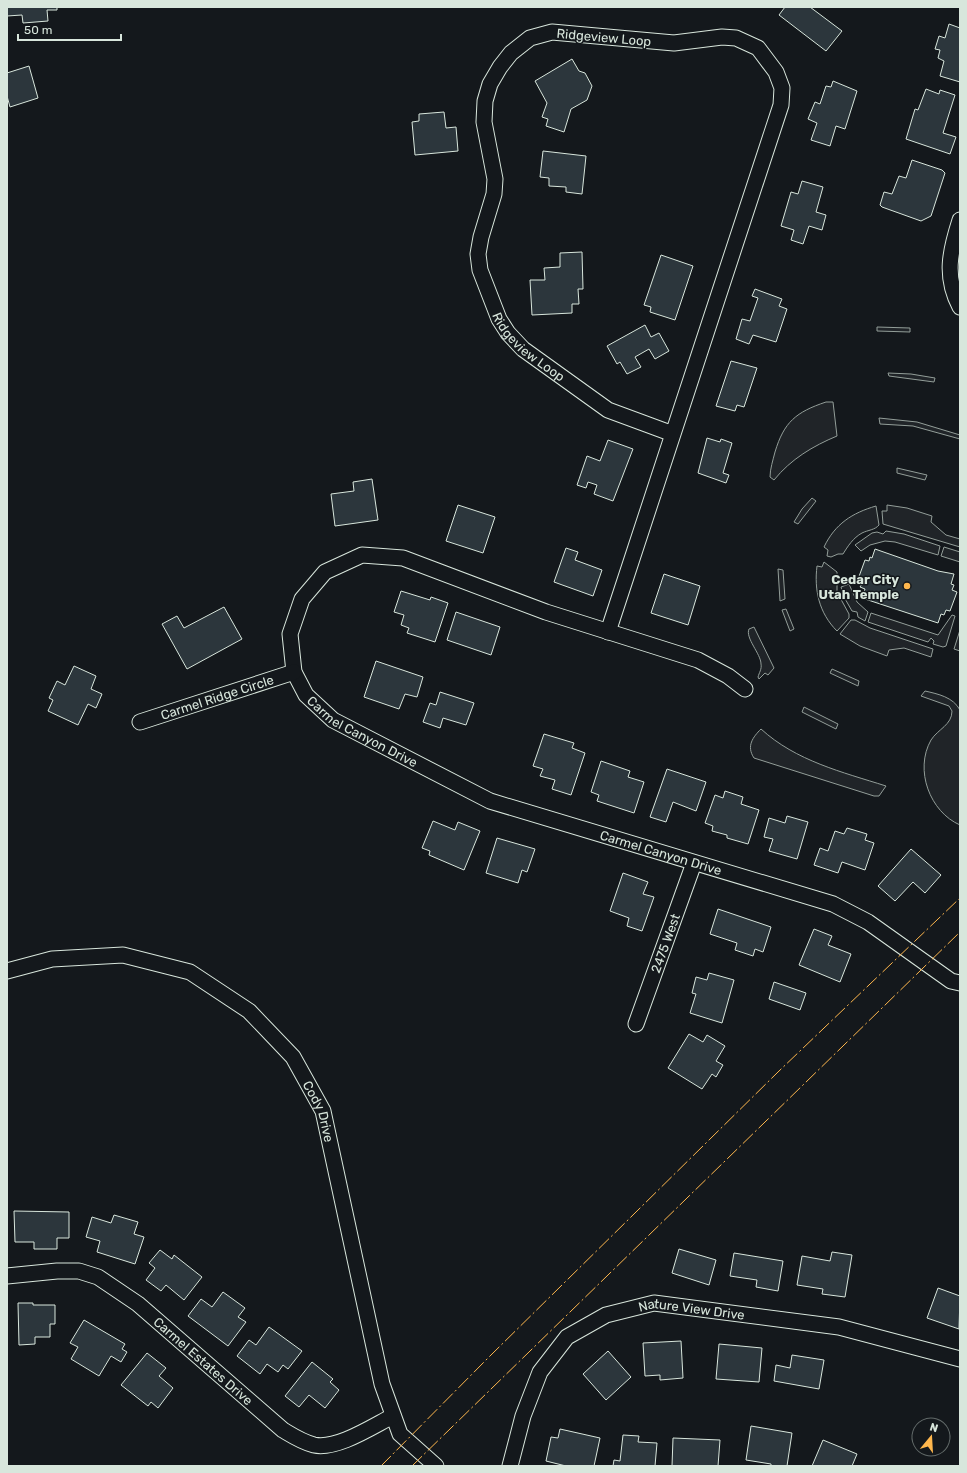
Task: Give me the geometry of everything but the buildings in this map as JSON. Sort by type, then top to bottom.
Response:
[{"type":"street","name":"Ridgeview Loop","points":[[608,632],[674,434],[781,105],[782,88],[776,72],[758,48],[736,38],[722,37],[674,43],[552,32],[530,38],[511,53],[500,67],[490,84],[485,101],[484,122],[495,179],[494,194],[481,237],[478,254],[480,270],[499,319],[508,333],[523,349],[608,410],[674,434]]},
{"type":"street","points":[[960,220],[952,245],[949,266],[951,287],[960,307]]},
{"type":"street","name":"Carmel Canyon Drive","points":[[745,689],[728,676],[698,660],[546,612],[403,558],[362,555],[325,572],[302,599],[290,634],[294,672],[306,695],[332,720],[490,801],[833,904],[868,922],[951,981],[960,983]]},
{"type":"street","name":"Carmel Ridge Circle","points":[[140,722],[294,672]]},
{"type":"street","name":"2475 West","points":[[636,1024],[694,863]]},
{"type":"street","name":"Cody Drive","points":[[7,971],[52,959],[123,955],[190,972],[249,1011],[293,1057],[323,1111],[382,1384],[393,1416],[400,1434],[436,1466]]},
{"type":"street","name":"Carmel Estates Drive","points":[[7,1276],[57,1271],[79,1271],[98,1277],[138,1304],[283,1430],[300,1441],[315,1445],[328,1445],[342,1441],[393,1416]]},
{"type":"street","name":"Nature View Drive","points":[[510,1466],[524,1416],[540,1372],[567,1338],[606,1315],[654,1303],[838,1327],[960,1359]]},
{"type":"shaded area","points":[[877,327],[910,328],[910,332],[877,331]]},
{"type":"shaded area","points":[[888,373],[911,374],[935,378],[934,382],[889,376]]},
{"type":"shaded area","points":[[826,402],[833,402],[837,436],[819,444],[795,459],[774,480],[770,477],[770,471],[775,452],[787,426],[799,414]]},
{"type":"shaded area","points":[[879,418],[917,422],[960,435],[960,439],[913,426],[880,424]]},
{"type":"shaded area","points":[[897,468],[927,475],[925,480],[897,473]]},
{"type":"shaded area","points":[[812,498],[816,501],[798,524],[794,522],[802,509]]},
{"type":"shaded area","points":[[887,505],[907,508],[932,516],[931,522],[946,535],[960,539],[960,547],[883,524],[882,511],[887,511]]},
{"type":"shaded area","points":[[876,506],[879,525],[876,528],[856,537],[843,554],[838,554],[831,557],[827,556],[828,550],[824,547],[833,532],[845,520],[859,512]]},
{"type":"shaded area","points":[[886,531],[904,534],[940,546],[938,555],[895,542],[885,541],[870,545],[861,551],[855,545],[872,533],[877,532],[883,534]]},
{"type":"shaded area","points":[[944,547],[960,552],[960,562],[941,556]]},
{"type":"shaded area","points":[[824,562],[837,572],[837,592],[849,614],[849,618],[837,631],[826,617],[817,592],[817,566],[822,567]]},
{"type":"shaded area","points":[[778,569],[783,570],[785,599],[780,601]]},
{"type":"shaded area","points":[[849,584],[857,602],[868,612],[865,621],[858,617],[857,612],[852,611],[844,597],[841,587]]},
{"type":"shaded area","points":[[786,609],[794,629],[790,631],[782,610]]},
{"type":"shaded area","points":[[871,613],[938,635],[952,615],[955,616],[946,646],[943,647],[933,644],[934,641],[931,638],[928,642],[868,622]]},
{"type":"shaded area","points":[[851,620],[855,620],[870,628],[933,649],[931,657],[904,648],[889,650],[887,656],[860,646],[840,634]]},
{"type":"shaded area","points":[[754,627],[774,668],[768,675],[765,673],[759,679],[758,677],[761,668],[760,660],[748,633],[749,629]]},
{"type":"shaded area","points":[[960,630],[960,651],[954,649]]},
{"type":"shaded area","points":[[832,669],[859,681],[858,686],[830,673]]},
{"type":"shaded area","points":[[925,691],[949,699],[960,710],[960,825],[949,819],[940,810],[928,789],[924,764],[926,752],[934,736],[950,720],[952,711],[949,706],[921,696]]},
{"type":"shaded area","points":[[804,707],[838,724],[836,729],[802,712]]},
{"type":"shaded area","points":[[761,729],[775,740],[804,757],[836,770],[886,786],[879,796],[874,796],[754,758],[751,746],[755,735]]},
{"type":"power","points":[[381,1466],[490,1356],[778,1072],[960,898]]},
{"type":"power","points":[[412,1466],[960,932]]},
{"type":"place","name":"Cedar City Utah Temple","points":[[907,586]]}]
